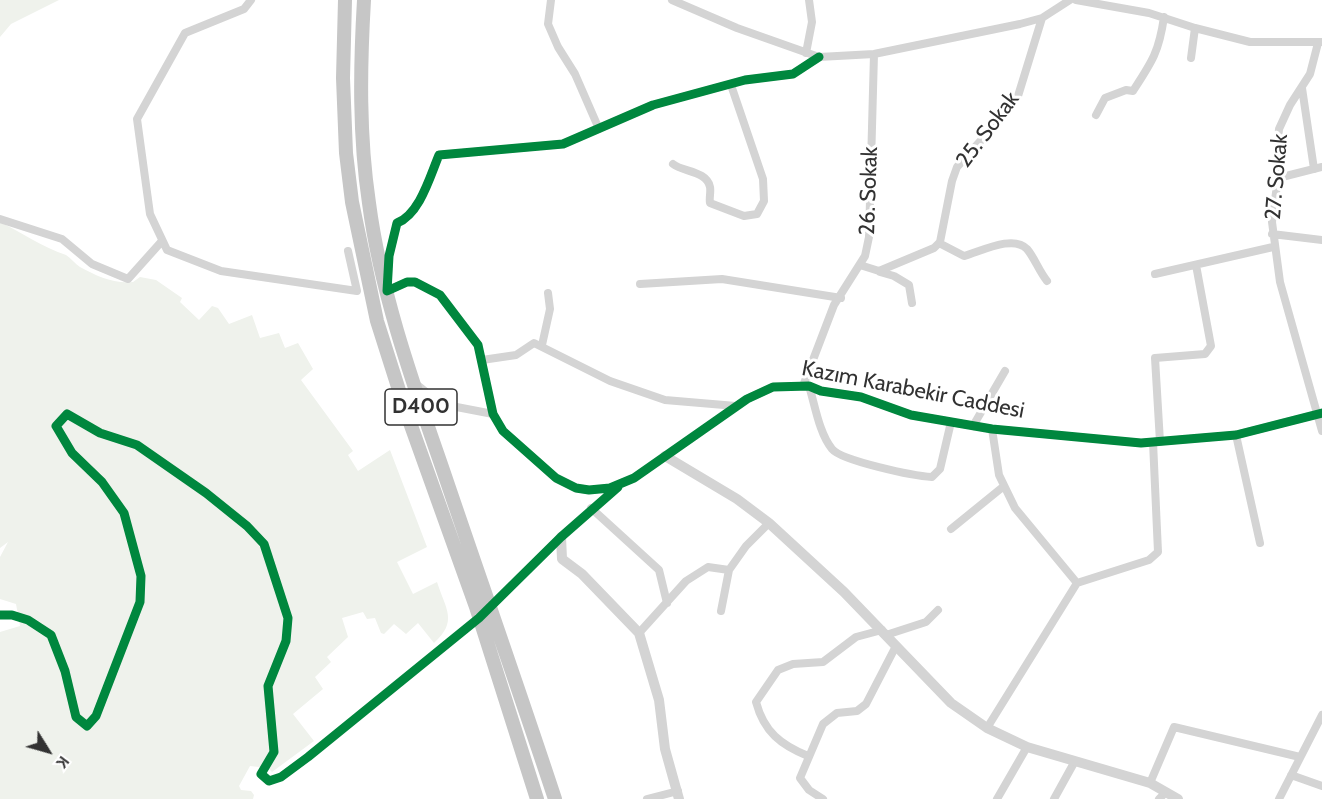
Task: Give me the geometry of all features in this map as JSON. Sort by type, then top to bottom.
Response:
[{"type":"highway","name":"D400","points":[[345,0],[343,78],[346,153],[352,202],[377,321],[404,406],[479,618],[537,799]]},
{"type":"highway","name":"D400","points":[[366,0],[360,68],[362,142],[369,205],[387,291],[413,381],[555,799]]},
{"type":"street","points":[[251,0],[244,9],[185,33],[137,119],[150,214],[166,250],[221,272],[357,291],[348,250]]},
{"type":"street","points":[[551,0],[548,24],[558,48],[575,74],[600,129]]},
{"type":"street","points":[[806,53],[812,22],[809,0]]},
{"type":"street","points":[[678,1],[737,28],[819,57],[874,54],[1042,18],[1070,0]]},
{"type":"street","points":[[1076,0],[1164,17],[1195,28],[1250,42],[1320,42]]},
{"type":"street","points":[[1096,115],[1105,98],[1126,90],[1133,91],[1160,46],[1164,17]]},
{"type":"street","name":"25. Sokak","points":[[939,243],[957,167],[1012,106],[1028,67],[1042,18]]},
{"type":"street","points":[[1191,58],[1195,28]]},
{"type":"street","name":"27. Sokak","points":[[1320,42],[1310,74],[1290,105],[1279,129],[1278,178],[1272,207],[1272,234],[1289,316],[1320,413],[1322,431]]},
{"type":"street","name":"26. Sokak","points":[[806,386],[834,305],[841,298],[865,256],[869,237],[874,54]]},
{"type":"street","points":[[387,291],[389,255],[397,223],[406,220],[439,155],[562,144],[652,105],[745,80],[793,74],[819,57]]},
{"type":"street","points":[[673,164],[681,170],[705,178],[710,186],[710,202],[744,216],[757,214],[764,201],[763,179],[731,85]]},
{"type":"street","points":[[1278,178],[1318,168],[1302,88]]},
{"type":"street","points":[[0,219],[62,239],[92,264],[128,279],[162,241]]},
{"type":"street","points":[[1272,234],[1322,240]]},
{"type":"street","points":[[879,271],[934,248],[939,243],[964,256],[1005,244],[1019,245],[1027,249],[1047,281]]},
{"type":"street","name":"27. Sokak","points":[[1155,274],[1273,247]]},
{"type":"street","points":[[860,265],[894,276],[909,285],[912,303]]},
{"type":"street","points":[[987,728],[1077,583],[1149,560],[1158,552],[1154,365],[1157,357],[1205,354],[1210,349],[1211,335],[1197,265]]},
{"type":"street","points":[[640,284],[722,279],[841,298]]},
{"type":"street","name":"Kazım Karabekir Caddesi","points":[[387,291],[407,282],[415,282],[440,295],[475,340],[482,360],[493,414],[503,431],[548,472],[576,488],[600,490],[622,483],[736,406],[767,388],[806,386],[861,398],[912,415],[992,429],[1156,442],[1236,435],[1320,413]]},
{"type":"street","points":[[542,345],[550,309],[548,293]]},
{"type":"street","points":[[482,360],[516,355],[534,343],[610,381],[665,400],[736,406]]},
{"type":"street","points":[[973,426],[1005,371]]},
{"type":"street","points":[[413,381],[441,404],[493,414]]},
{"type":"street","points":[[806,386],[833,450],[859,460],[932,477],[940,469],[951,422]]},
{"type":"street","points":[[0,615],[12,615],[28,620],[51,635],[65,671],[76,717],[87,726],[96,716],[140,602],[141,576],[124,513],[102,482],[62,439],[56,426],[67,414],[100,433],[137,445],[206,493],[264,544],[288,618],[286,641],[268,686],[274,752],[261,774],[269,781],[281,777],[308,757],[479,618],[591,508],[622,483]]},
{"type":"street","points":[[992,429],[999,475],[1015,508],[1077,583]]},
{"type":"street","points":[[1236,435],[1260,543]]},
{"type":"street","points":[[665,456],[737,499],[769,523],[844,592],[951,703],[987,728],[1027,747],[1150,783],[1162,796],[1178,799]]},
{"type":"street","points":[[951,529],[1004,486]]},
{"type":"street","points":[[591,508],[659,570],[667,603]]},
{"type":"street","points":[[721,611],[729,570],[746,546],[769,523]]},
{"type":"street","points":[[561,537],[562,559],[582,574],[639,633],[659,700],[665,749],[679,795],[647,799]]},
{"type":"street","points":[[639,633],[686,581],[708,567],[729,570]]},
{"type":"street","points":[[808,756],[784,746],[768,732],[756,702],[778,670],[793,664],[823,662],[856,637],[884,633],[926,622],[939,610]]},
{"type":"street","points":[[822,799],[809,790],[800,778],[823,724],[837,713],[857,711],[866,704],[896,646]]},
{"type":"street","points":[[1279,799],[1322,715]]},
{"type":"street","points":[[1150,783],[1174,727],[1300,757]]},
{"type":"street","points":[[997,799],[1027,747]]},
{"type":"street","points":[[1054,799],[1075,761]]},
{"type":"street","points":[[1291,775],[1322,786]]},
{"type":"shaded area","points":[[0,0],[59,0],[11,24],[0,37]]},
{"type":"shaded area","points":[[0,222],[66,255],[80,267],[105,279],[119,282],[133,282],[140,277],[156,280],[182,298],[180,302],[199,320],[212,306],[218,308],[229,324],[252,315],[260,338],[279,333],[285,348],[298,343],[313,369],[301,380],[353,451],[348,455],[358,471],[390,450],[427,547],[397,562],[413,594],[437,582],[448,615],[446,628],[434,643],[418,623],[406,634],[394,624],[384,634],[381,633],[375,618],[367,619],[363,612],[342,618],[348,637],[327,657],[331,662],[315,677],[323,689],[293,714],[314,741],[272,772],[268,768],[250,766],[239,786],[241,790],[251,791],[254,795],[253,799],[0,799],[0,632],[20,626],[16,604],[0,599],[0,557],[8,542],[0,548]]},
{"type":"cycle path","points":[[819,57],[793,74],[745,80],[653,105],[563,144],[439,155],[418,203],[412,212],[397,223],[389,256],[387,291],[407,282],[415,282],[440,295],[478,345],[493,414],[503,431],[556,478],[576,488],[589,490],[610,488],[634,478],[747,399],[773,387],[809,386],[821,391],[861,397],[911,415],[992,429],[1141,443],[1236,435],[1322,413]]},
{"type":"cycle path","points":[[0,615],[12,615],[28,620],[51,635],[65,671],[76,717],[87,726],[96,716],[140,602],[141,576],[124,513],[102,482],[72,453],[56,426],[67,414],[100,433],[137,445],[206,493],[247,526],[264,544],[288,618],[286,641],[268,686],[274,752],[261,774],[269,781],[281,777],[308,757],[479,618],[561,537],[618,487]]}]
